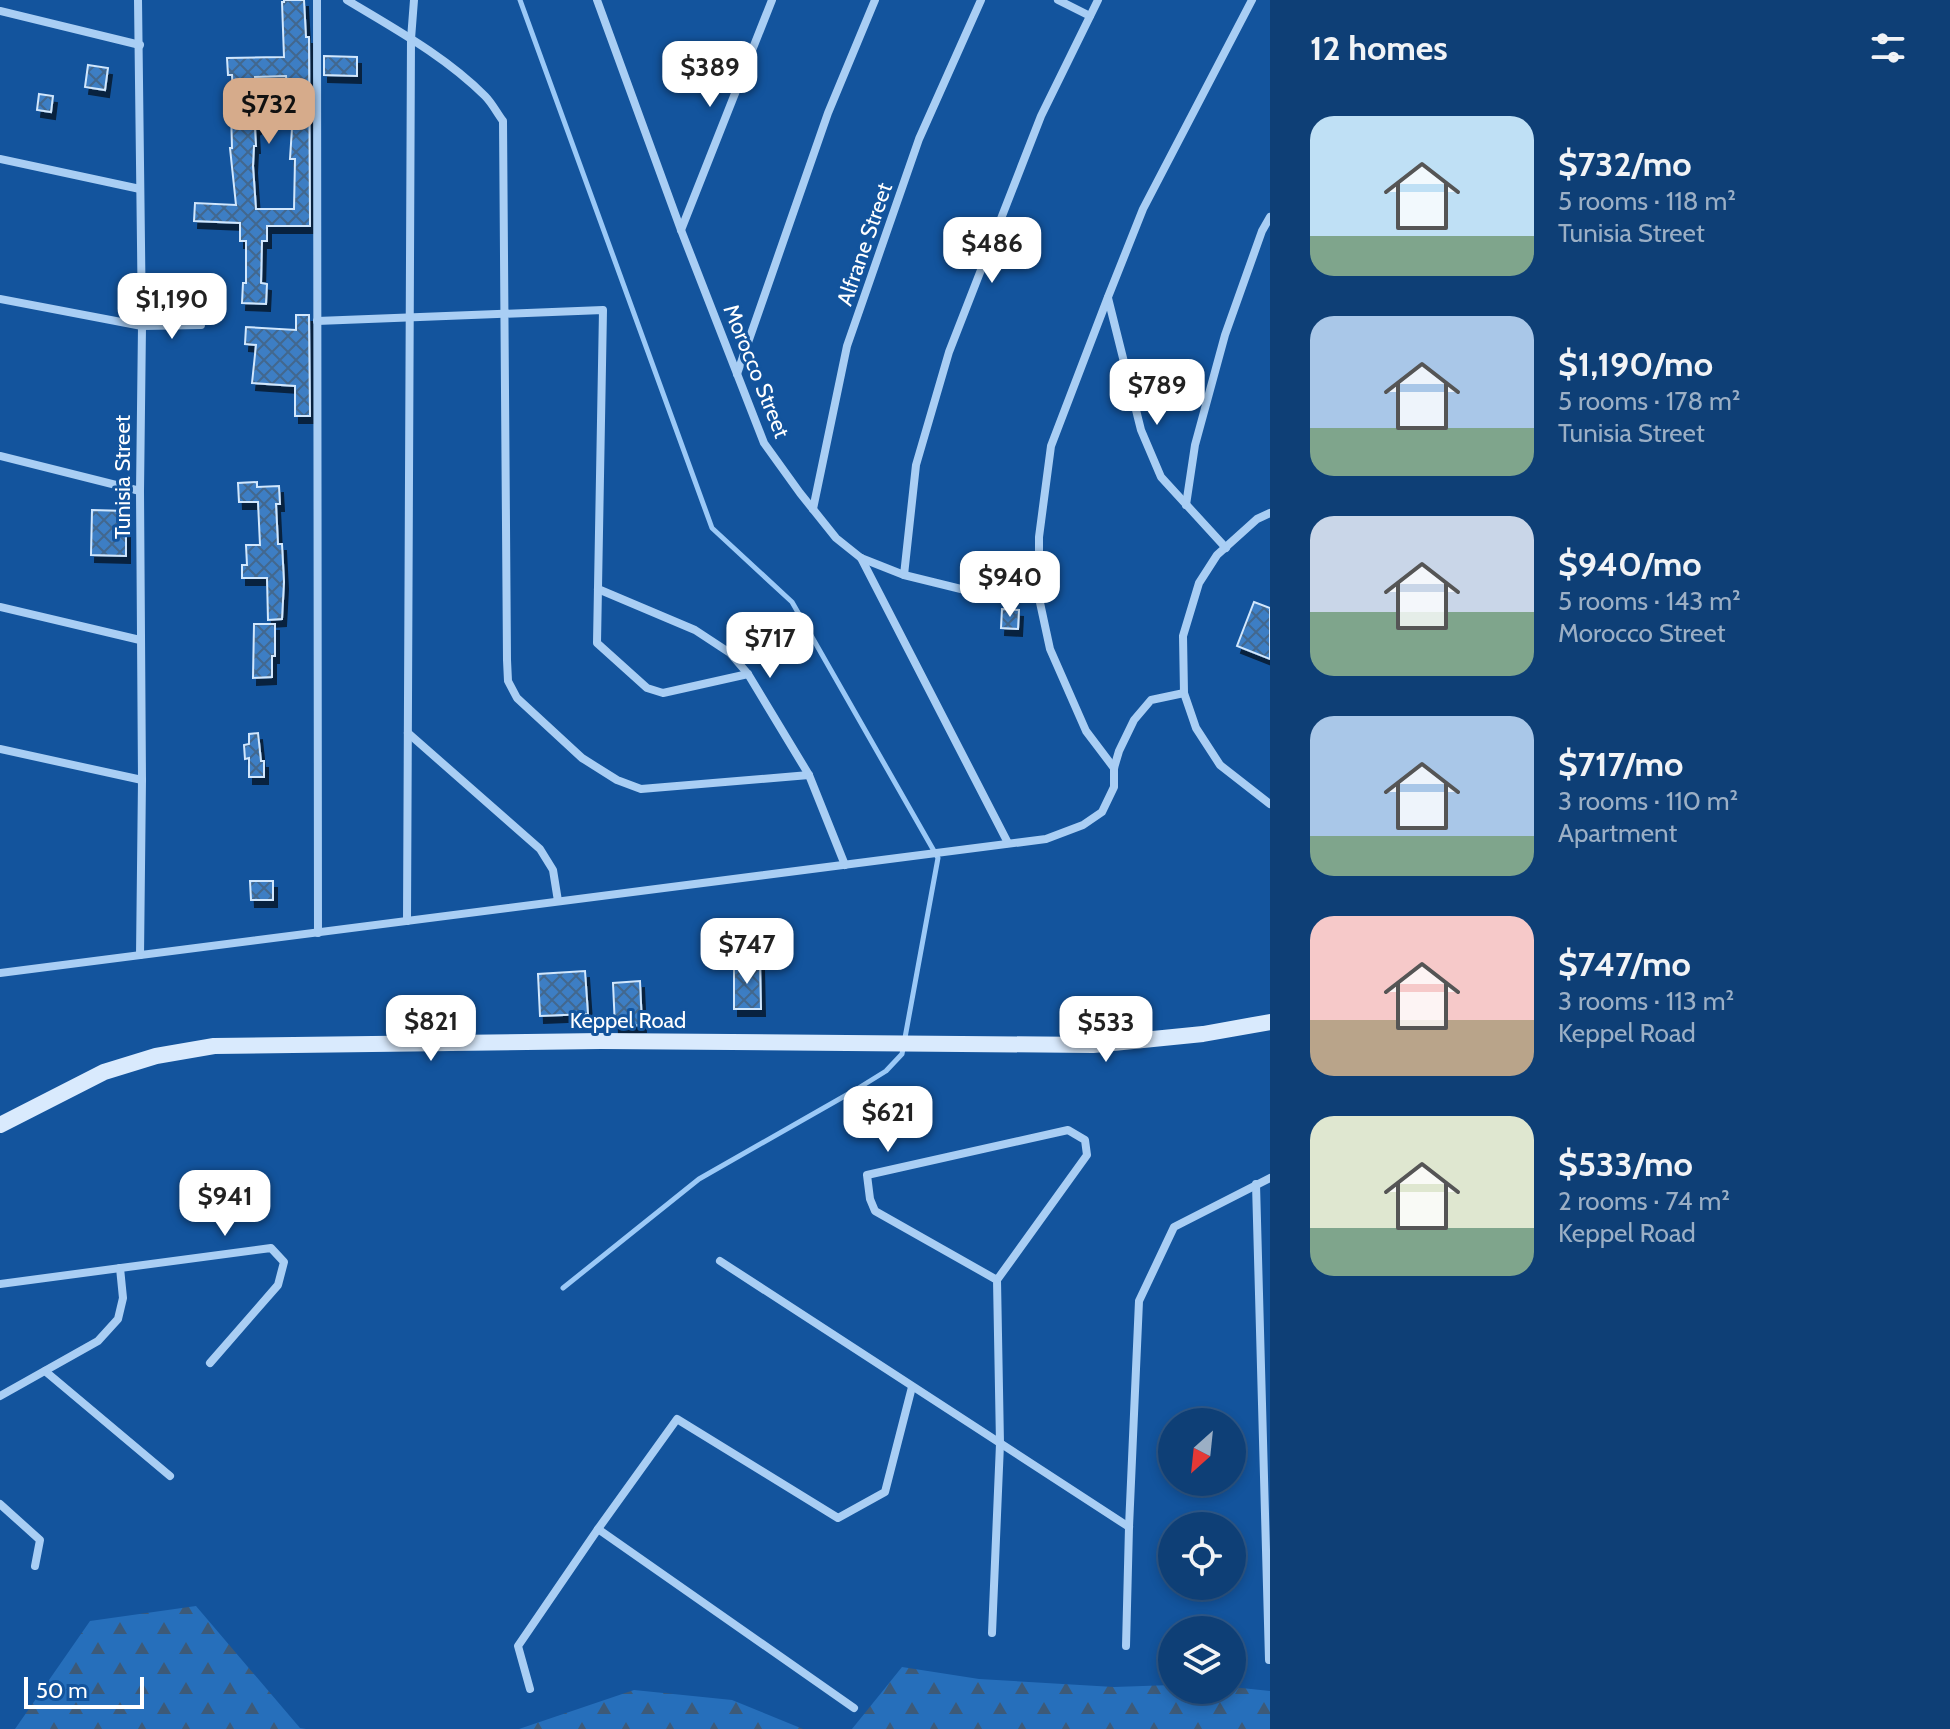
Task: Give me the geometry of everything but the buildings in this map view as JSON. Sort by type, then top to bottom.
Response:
[{"type":"street","name":"Tunisia Street","points":[[138,0],[142,326],[140,955]]},
{"type":"street","points":[[317,0],[318,933]]},
{"type":"street","points":[[347,0],[452,67],[487,98],[503,121],[507,660],[508,681],[517,698],[582,758],[617,780],[641,789],[809,775]]},
{"type":"street","points":[[407,921],[411,39],[414,0]]},
{"type":"street","name":"Morocco Street","points":[[597,0],[681,230],[764,443],[800,493],[836,538],[861,558],[904,575],[965,590],[1039,598]]},
{"type":"street","points":[[681,230],[772,0]]},
{"type":"street","points":[[737,375],[828,113],[875,0]]},
{"type":"street","name":"Alfrane Street","points":[[813,509],[847,346],[919,139],[981,0]]},
{"type":"street","points":[[1058,0],[1090,16]]},
{"type":"street","points":[[904,575],[916,465],[949,352],[1041,116],[1098,0]]},
{"type":"street","points":[[1114,768],[1086,731],[1050,649],[1039,598],[1039,537],[1051,446],[1143,209],[1252,0]]},
{"type":"street","points":[[0,11],[140,45]]},
{"type":"street","points":[[0,159],[140,189]]},
{"type":"street","points":[[1186,505],[1195,445],[1225,335],[1262,231],[1270,217]]},
{"type":"street","points":[[1108,297],[1141,430],[1161,477],[1226,548]]},
{"type":"street","points":[[0,299],[142,326],[201,325]]},
{"type":"street","points":[[317,321],[603,310],[597,643],[647,688],[663,693],[748,674]]},
{"type":"street","points":[[0,456],[140,491]]},
{"type":"street","points":[[1270,513],[1257,519],[1217,555],[1199,583],[1183,636],[1184,693],[1196,728],[1220,765],[1270,804]]},
{"type":"street","points":[[861,558],[1008,843]]},
{"type":"street","points":[[598,589],[695,630],[730,653],[748,674],[809,775],[845,865]]},
{"type":"street","points":[[0,607],[140,640]]},
{"type":"street","points":[[0,973],[1046,839],[1083,825],[1102,812],[1114,787],[1114,768],[1119,751],[1134,720],[1151,700],[1184,693]]},
{"type":"street","points":[[408,733],[540,849],[553,870],[558,901]]},
{"type":"street","points":[[0,749],[142,780]]},
{"type":"street","name":"Keppel Road","points":[[0,1125],[104,1072],[156,1056],[214,1046],[601,1041],[1093,1045],[1203,1034],[1270,1022]]},
{"type":"street","points":[[992,1633],[1000,1444],[997,1280],[1087,1155],[1085,1140],[1068,1130],[867,1175],[875,1211],[997,1280]]},
{"type":"street","points":[[1126,1646],[1139,1301],[1174,1227],[1270,1178]]},
{"type":"street","points":[[1256,1184],[1269,1660]]},
{"type":"street","points":[[0,1284],[271,1248],[284,1262],[278,1285],[210,1363]]},
{"type":"street","points":[[720,1261],[1129,1527]]},
{"type":"street","points":[[0,1396],[98,1341],[118,1319],[123,1298],[120,1268]]},
{"type":"street","points":[[45,1371],[170,1476]]},
{"type":"street","points":[[530,1689],[518,1646],[677,1419],[838,1518],[885,1492],[912,1387]]},
{"type":"street","points":[[0,1504],[40,1540],[35,1566]]},
{"type":"street","points":[[598,1529],[854,1708]]},
{"type":"green space","points":[[196,1606],[300,1728],[306,1729],[15,1729],[90,1621]]},
{"type":"green space","points":[[902,1667],[979,1679],[1114,1687],[1158,1685],[1158,1704],[1246,1704],[1246,1688],[1270,1691],[1270,1729],[852,1729]]},
{"type":"green space","points":[[634,1690],[732,1700],[803,1729],[519,1729]]},
{"type":"waterway","points":[[520,0],[712,528],[792,602],[938,858],[902,1054],[886,1071],[857,1089],[699,1179],[563,1288]]}]
